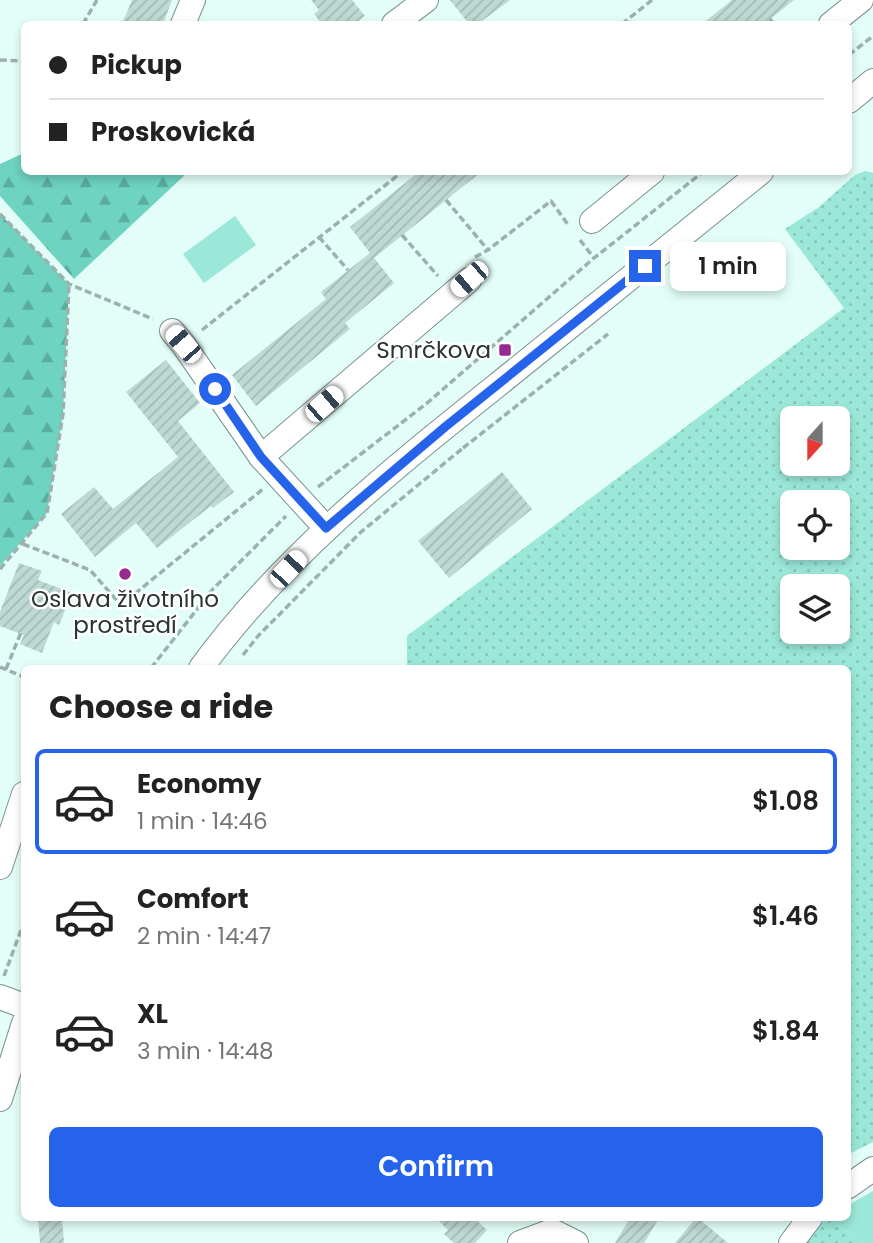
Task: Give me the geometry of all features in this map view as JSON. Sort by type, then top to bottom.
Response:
[{"type":"street","points":[[184,21],[193,0]]},
{"type":"street","points":[[398,21],[426,0]]},
{"type":"street","points":[[835,21],[861,0]]},
{"type":"street","points":[[852,98],[873,81]]},
{"type":"street","points":[[592,220],[648,175]]},
{"type":"street","points":[[203,665],[250,609],[326,528],[445,427],[757,175]]},
{"type":"street","points":[[261,457],[466,272]]},
{"type":"street","points":[[178,338],[261,457],[326,528]]},
{"type":"street","points":[[0,867],[21,803]]},
{"type":"street","points":[[1,988],[21,1004]]},
{"type":"street","points":[[0,1099],[21,1032]]},
{"type":"street","points":[[851,1184],[873,1169]]},
{"type":"street","points":[[791,1243],[808,1221]]},
{"type":"street","points":[[520,1243],[554,1224],[576,1243]]},
{"type":"path","points":[[85,21],[97,0]]},
{"type":"path","points":[[626,21],[652,0]]},
{"type":"path","points":[[852,53],[873,36]]},
{"type":"path","points":[[0,60],[21,61]]},
{"type":"path","points":[[0,214],[69,284],[143,313],[178,338],[319,237],[398,175]]},
{"type":"path","points":[[153,665],[213,589],[322,483],[426,404],[594,258],[699,175]]},
{"type":"path","points":[[446,200],[488,250]]},
{"type":"path","points":[[466,272],[488,250],[551,201],[594,258]]},
{"type":"path","points":[[402,235],[440,277]]},
{"type":"path","points":[[319,237],[348,270]]},
{"type":"path","points":[[0,569],[47,513],[63,414],[69,284]]},
{"type":"path","points":[[241,658],[258,636],[361,531],[463,448]]},
{"type":"path","points":[[23,544],[90,570],[121,605],[279,476]]},
{"type":"path","points":[[6,669],[22,631]]},
{"type":"path","points":[[0,667],[21,676]]},
{"type":"path","points":[[1,988],[21,931]]},
{"type":"green space","points":[[21,154],[21,175],[185,175],[74,279],[0,196],[0,164]]},
{"type":"green space","points":[[865,171],[873,173],[873,1142],[851,1153],[851,665],[407,665],[407,636],[844,308],[785,229],[819,207],[855,175]]},
{"type":"green space","points":[[0,214],[69,284],[63,414],[47,513],[0,566]]},
{"type":"green space","points":[[235,216],[256,245],[204,283],[183,254]]},
{"type":"green space","points":[[873,1191],[873,1243],[864,1243],[831,1221],[851,1221],[851,1204]]},
{"type":"green space","points":[[824,1221],[831,1221],[864,1243],[806,1243]]},
{"type":"building","points":[[132,0],[172,0],[164,21],[123,21]]},
{"type":"building","points":[[311,0],[352,0],[365,16],[358,21],[320,21],[314,14],[319,10]]},
{"type":"building","points":[[450,0],[510,0],[482,21],[467,21]]},
{"type":"building","points":[[732,0],[794,0],[768,21],[706,21]]},
{"type":"building","points":[[415,175],[477,175],[374,258],[394,283],[345,323],[350,329],[256,406],[232,375],[326,299],[321,292],[370,253],[350,227]]},
{"type":"building","points":[[166,360],[200,403],[178,421],[234,492],[213,508],[211,506],[157,548],[136,523],[95,557],[61,514],[94,487],[113,509],[178,457],[126,392]]},
{"type":"building","points":[[502,472],[532,509],[449,578],[418,541]]},
{"type":"building","points":[[19,563],[42,571],[38,580],[72,593],[59,625],[54,622],[42,653],[20,644],[24,635],[0,626],[0,612]]},
{"type":"building","points":[[38,1221],[62,1221],[64,1243],[40,1243]]},
{"type":"building","points":[[439,1221],[477,1221],[487,1230],[475,1243],[454,1243],[444,1234],[448,1230]]},
{"type":"building","points":[[628,1221],[657,1221],[644,1243],[615,1243]]},
{"type":"building","points":[[693,1221],[702,1221],[728,1243],[675,1243]]},
{"type":"place","name":"Smrčkova","points":[[505,350]]},
{"type":"place","name":"Oslava životního prostředí","points":[[125,574]]},
{"type":"route","points":[[215,389],[261,457],[326,528],[445,427],[645,266]]}]
